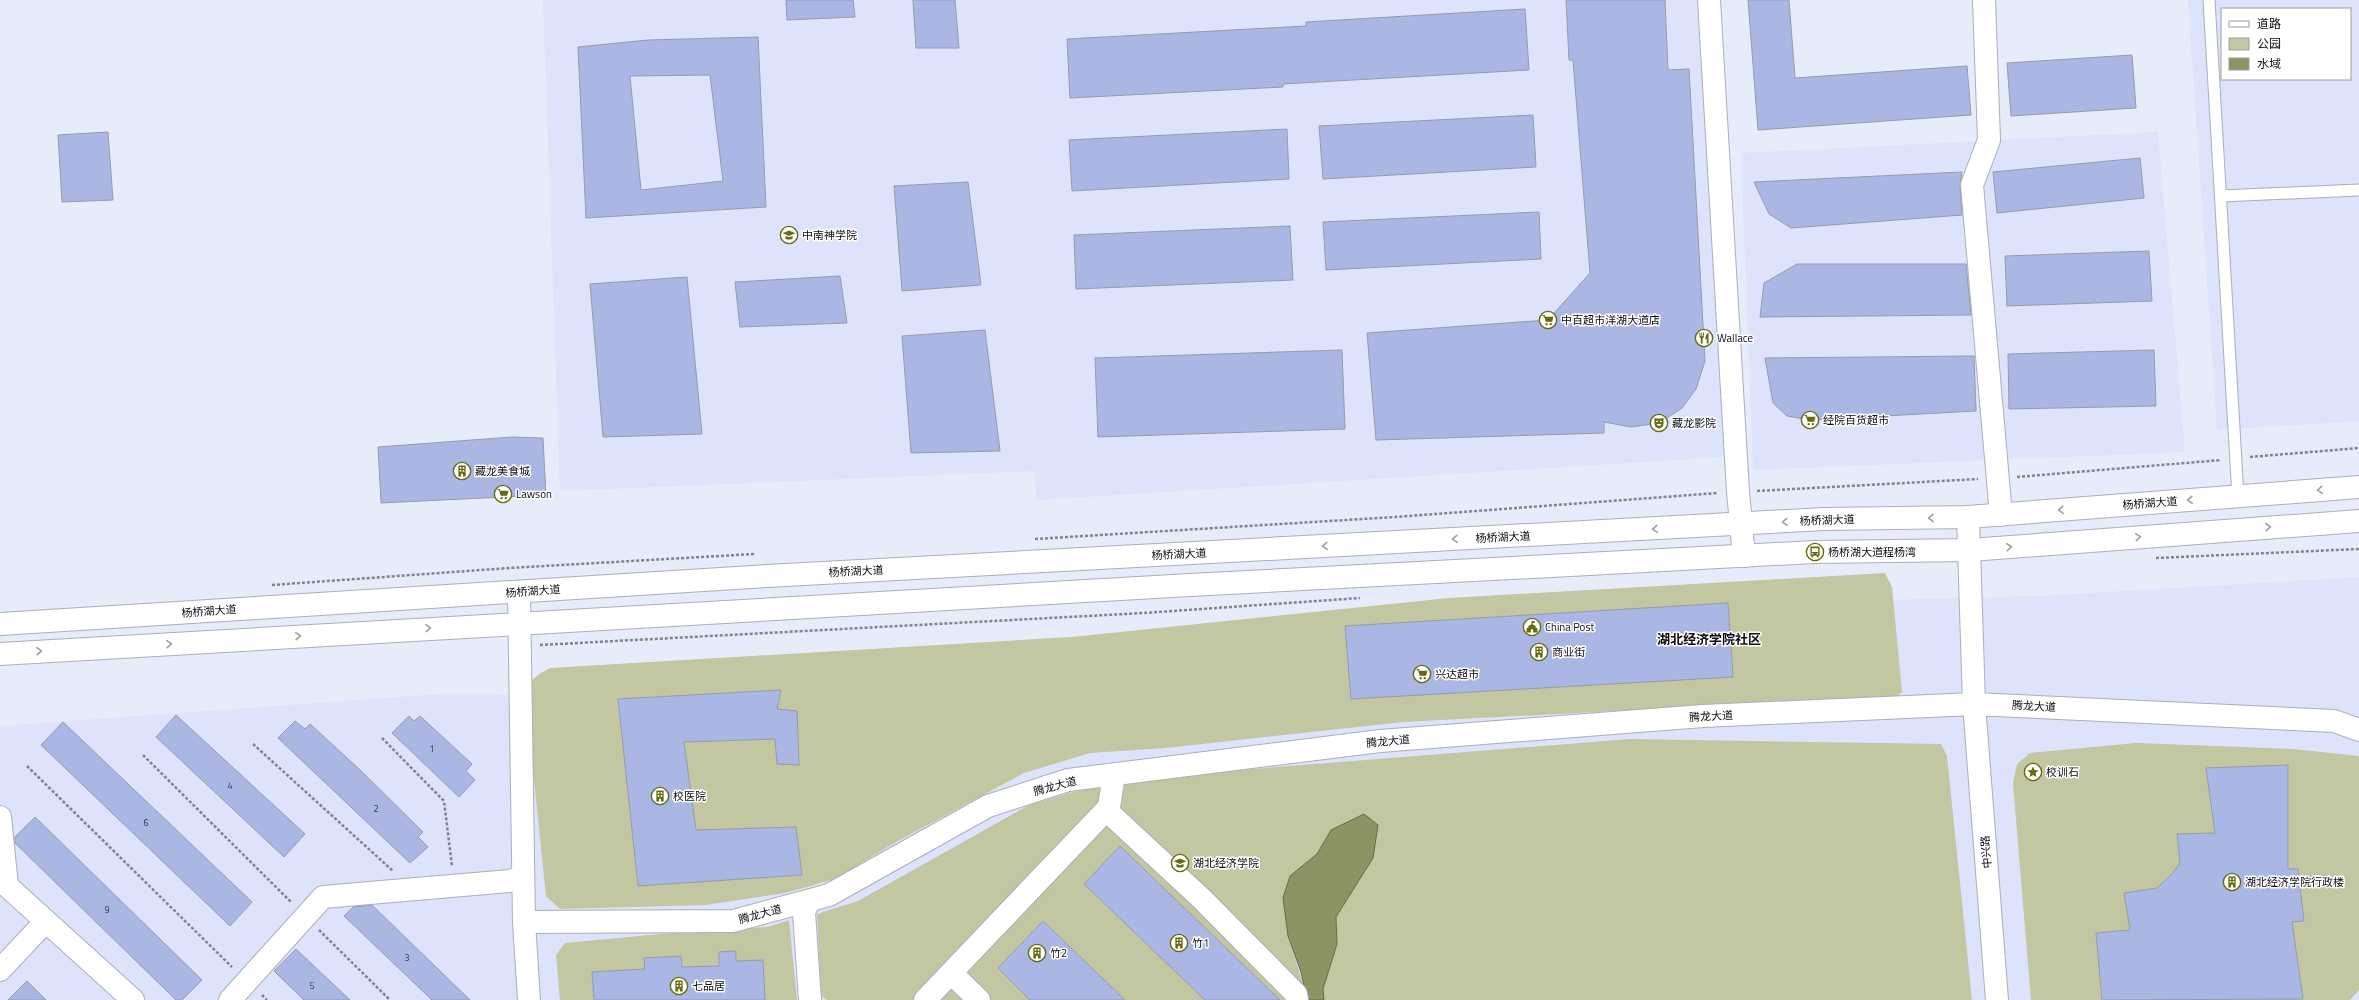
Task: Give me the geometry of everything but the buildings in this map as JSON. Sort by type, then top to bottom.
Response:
[{"type":"street","points":[[1709,0],[1738,492],[1744,556]]},
{"type":"street","points":[[1984,0],[1989,140],[1972,185],[2002,515]]},
{"type":"street","name":"杨桥湖大道","points":[[0,624],[767,576],[1741,524],[1824,520],[1968,517],[2359,487]]},
{"type":"street","name":"中兴路","points":[[1968,517],[1974,704],[1997,1000]]},
{"type":"street","points":[[0,654],[518,623],[1815,552],[1970,550],[2359,521]]},
{"type":"street","points":[[519,592],[518,623],[524,922],[529,1000]]},
{"type":"street","name":"腾龙大道","points":[[524,922],[733,921],[829,895],[988,806],[1068,780],[1380,741],[1703,716],[1974,704],[2334,721],[2359,730]]},
{"type":"street","points":[[925,1000],[1109,807],[1114,775]]},
{"type":"street","points":[[1106,810],[1213,910],[1296,994],[1297,1000]]},
{"type":"street","points":[[0,817],[7,886],[45,922],[133,1000]]},
{"type":"street","points":[[230,1000],[323,897],[510,881],[523,876]]},
{"type":"street","points":[[809,901],[804,912],[810,1000]]},
{"type":"street","points":[[0,970],[45,922]]},
{"type":"street","points":[[951,973],[979,1000]]},
{"type":"lane","points":[[2209,0],[2238,497]]},
{"type":"lane","points":[[2221,196],[2359,190]]},
{"type":"path","points":[[1031,540],[1395,517],[1738,492],[1998,478],[2359,448]]},
{"type":"path","points":[[2153,559],[2359,549]]},
{"type":"path","points":[[265,585],[509,568],[762,554]]},
{"type":"path","points":[[519,646],[1136,614],[1365,598]]},
{"type":"path","points":[[382,738],[444,801],[455,886]]},
{"type":"path","points":[[253,744],[413,889]]},
{"type":"path","points":[[143,755],[390,1000]]},
{"type":"path","points":[[27,766],[266,1000]]},
{"type":"shaded area","points":[[543,0],[1697,0],[1726,457],[1036,500],[1035,471],[560,491]]},
{"type":"shaded area","points":[[2188,0],[2359,0],[2359,421],[2217,430]]},
{"type":"shaded area","points":[[2158,132],[2185,452],[1753,470],[1741,153]]},
{"type":"shaded area","name":"湖北经济学院","points":[[2359,577],[2359,1000],[0,1000],[0,726],[440,694],[484,693],[555,699],[1886,600],[2038,596]]},
{"type":"green space","points":[[1885,573],[1892,587],[1902,692],[1892,701],[1766,703],[1403,722],[1166,748],[1090,753],[1024,773],[896,842],[835,879],[785,893],[705,905],[560,909],[546,896],[526,702],[528,690],[532,681],[539,674],[550,668],[1072,637],[1449,598]]},
{"type":"green space","points":[[1630,739],[1941,744],[1947,756],[1972,1000],[1324,1000],[1323,989],[1337,944],[1336,917],[1373,858],[1331,830],[1317,854],[1290,876],[1283,898],[1288,936],[1305,990],[1106,810],[947,977],[971,1000],[827,1000],[821,995],[817,914],[858,901],[1029,805],[1113,780]]},
{"type":"green space","points":[[2136,743],[2292,749],[2359,756],[2359,990],[2350,1000],[2031,1000],[2013,783],[2017,764],[2030,753]]},
{"type":"green space","points":[[1107,819],[1294,1000],[989,1000],[960,972]]},
{"type":"green space","points":[[789,920],[797,1000],[560,1000],[556,955],[565,943],[715,929],[768,927]]},
{"type":"water","points":[[1364,814],[1378,825],[1373,858],[1336,917],[1337,944],[1323,989],[1324,1000],[1307,1000],[1301,972],[1288,936],[1283,898],[1290,876],[1317,854],[1331,830]]},
{"type":"place","name":"中南神学院","points":[[789,235]]},
{"type":"place","name":"中百超市洋湖大道店","points":[[1548,320]]},
{"type":"place","name":"Wallace","points":[[1704,338]]},
{"type":"place","name":"经院百货超市","points":[[1810,420]]},
{"type":"place","name":"藏龙影院","points":[[1659,423]]},
{"type":"place","name":"藏龙美食城","points":[[462,471]]},
{"type":"place","name":"Lawson","points":[[503,494]]},
{"type":"place","name":"杨桥湖大道程杨湾","points":[[1815,552]]},
{"type":"place","name":"China Post","points":[[1532,627]]},
{"type":"place","name":"商业街","points":[[1539,652]]},
{"type":"place","name":"兴达超市","points":[[1422,674]]},
{"type":"place","name":"校训石","points":[[2033,772]]},
{"type":"place","name":"校医院","points":[[660,796]]},
{"type":"place","name":"湖北经济学院","points":[[1180,863]]},
{"type":"place","name":"湖北经济学院行政楼","points":[[2232,882]]},
{"type":"place","name":"竹1","points":[[1179,943]]},
{"type":"place","name":"竹2","points":[[1037,953]]},
{"type":"place","name":"七品居","points":[[679,986]]},
{"type":"district","name":"湖北经济学院社区","points":[[1709,639]]}]
